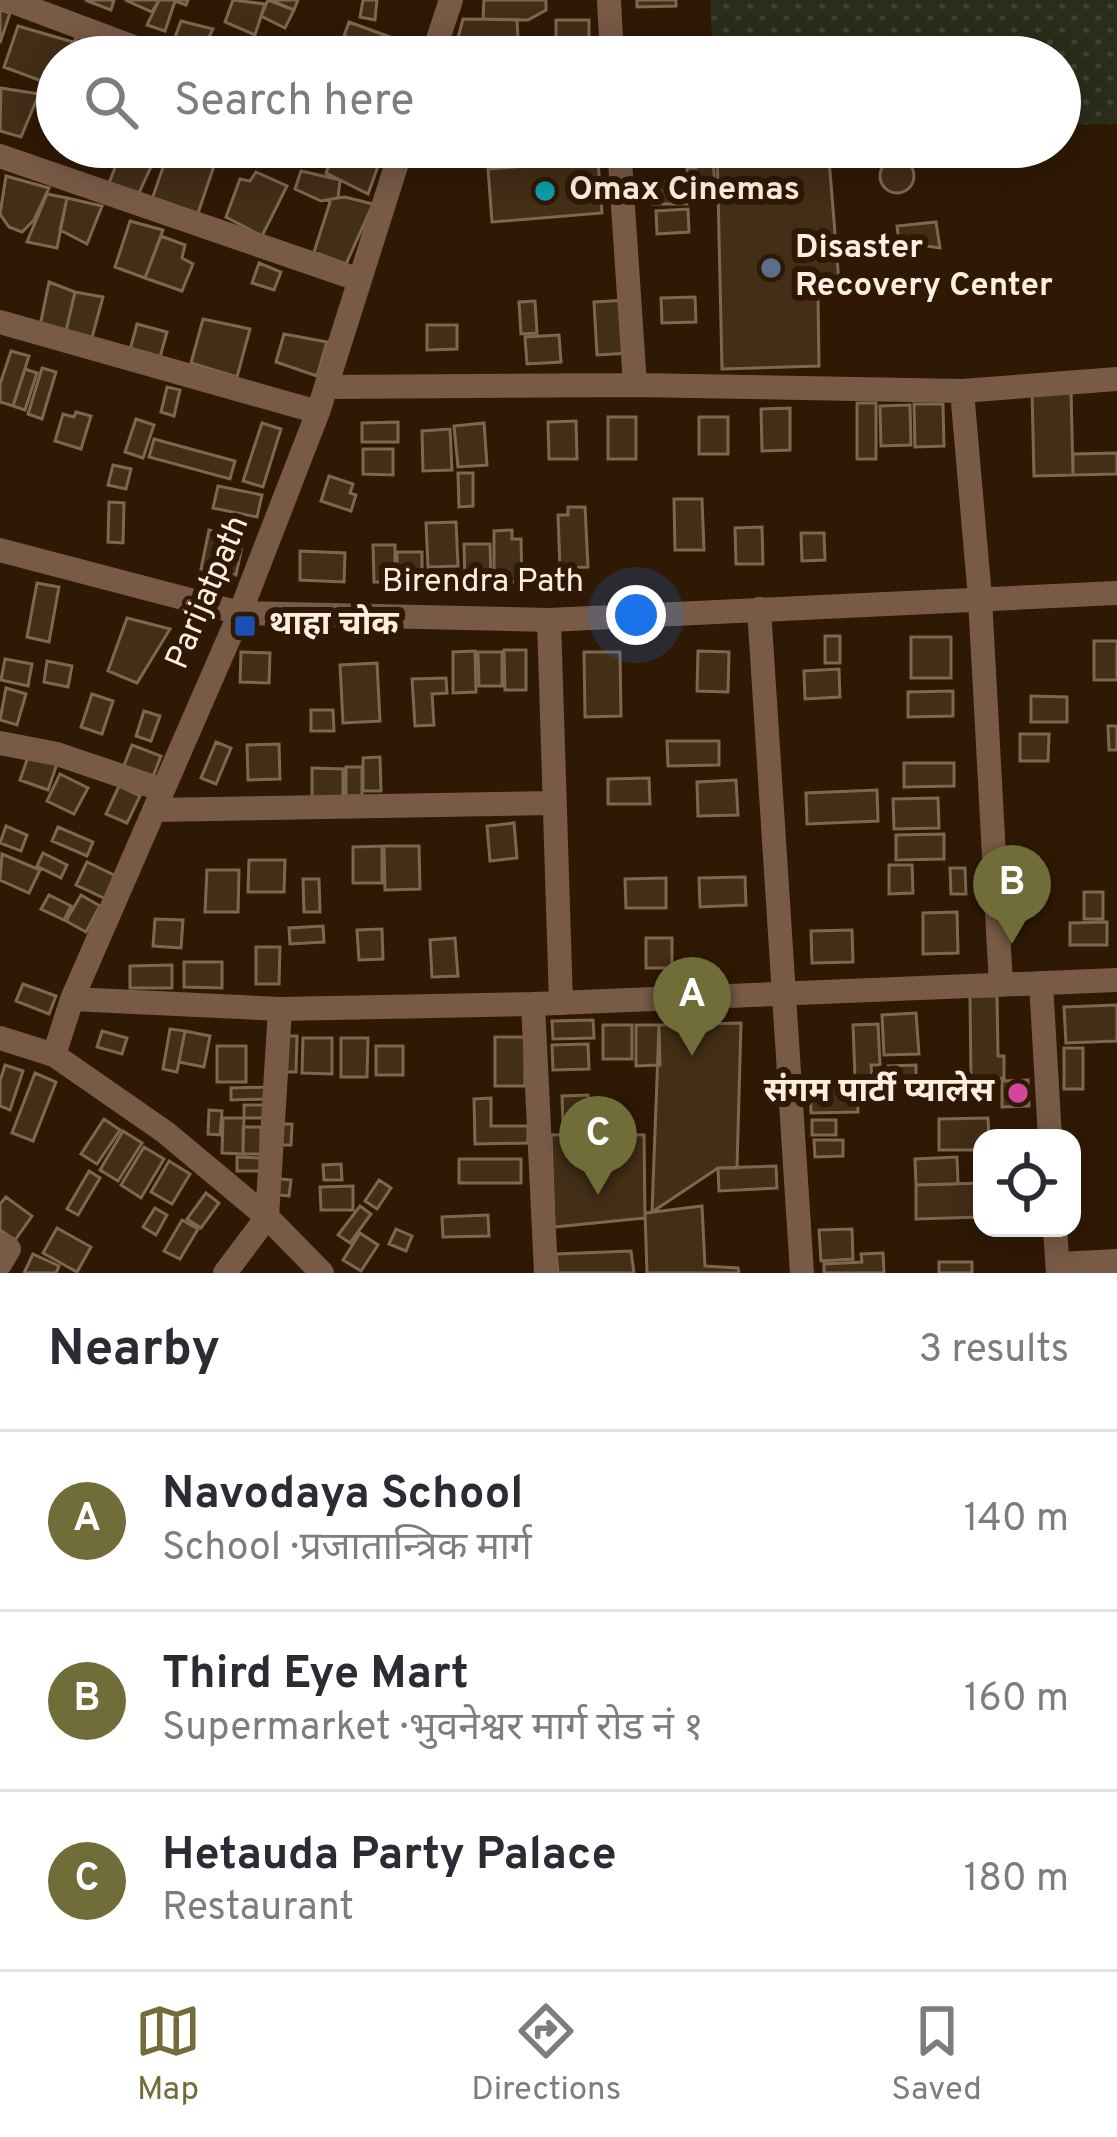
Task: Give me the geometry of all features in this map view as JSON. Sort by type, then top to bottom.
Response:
[{"type":"street","points":[[8,0],[104,36]]},
{"type":"street","points":[[609,0],[611,36]]},
{"type":"street","points":[[436,36],[443,2]]},
{"type":"street","points":[[0,157],[360,280]]},
{"type":"street","name":"Parijatpath","points":[[54,1055],[72,999],[240,613],[318,412],[395,168]]},
{"type":"street","points":[[620,168],[634,385]]},
{"type":"street","points":[[0,322],[318,412]]},
{"type":"street","points":[[326,386],[962,391],[1117,379]]},
{"type":"street","points":[[962,391],[980,598],[1001,985]]},
{"type":"street","name":"Birendra Path","points":[[0,550],[240,613],[549,620],[1117,592]]},
{"type":"street","points":[[759,609],[802,1273]]},
{"type":"street","points":[[549,620],[561,1003]]},
{"type":"street","points":[[0,743],[57,754],[157,800],[552,802]]},
{"type":"street","points":[[72,999],[280,1009],[533,1004],[1117,980]]},
{"type":"street","points":[[1041,983],[1049,1129]]},
{"type":"street","points":[[533,1004],[546,1273]]},
{"type":"street","points":[[225,1273],[267,1216],[280,1009]]},
{"type":"street","points":[[0,1039],[54,1055],[166,1132],[267,1216],[322,1273]]},
{"type":"street","points":[[1056,1237],[1058,1268],[1117,1261]]},
{"type":"street","points":[[0,1244],[9,1249],[0,1264]]},
{"type":"green space","points":[[710,0],[1117,0],[1117,124],[1081,125],[1081,36],[712,36]]},
{"type":"building","points":[[85,0],[114,0],[111,10]]},
{"type":"building","points":[[125,0],[159,0],[152,12]]},
{"type":"building","points":[[159,0],[188,0],[186,5],[175,1],[165,31],[147,25]]},
{"type":"building","points":[[233,0],[265,4],[255,35],[225,22]]},
{"type":"building","points":[[268,0],[294,10],[285,28],[261,16]]},
{"type":"building","points":[[270,0],[298,0],[294,10]]},
{"type":"building","points":[[363,0],[377,0],[375,20],[360,17]]},
{"type":"building","points":[[484,0],[546,0],[546,10],[528,20],[483,19]]},
{"type":"building","points":[[637,0],[676,0],[676,6],[637,7]]},
{"type":"building","points":[[0,10],[10,13],[0,43]]},
{"type":"building","points":[[463,19],[517,20],[518,36],[459,36]]},
{"type":"building","points":[[556,20],[589,20],[589,36],[556,36]]},
{"type":"building","points":[[181,21],[213,29],[210,36],[176,36]]},
{"type":"building","points":[[349,22],[387,36],[344,36]]},
{"type":"building","points":[[18,26],[52,36],[36,36],[36,79],[4,67]]},
{"type":"building","points":[[1,88],[36,94],[21,137],[0,131]]},
{"type":"building","points":[[115,168],[150,168],[139,193],[109,183]]},
{"type":"building","points":[[163,168],[213,168],[196,219],[151,202]]},
{"type":"building","points":[[328,168],[377,168],[368,194],[326,173]]},
{"type":"building","name":"Omax Cinemas","points":[[599,168],[602,213],[492,222],[488,169]]},
{"type":"building","points":[[687,168],[714,168],[715,188],[688,190]]},
{"type":"building","points":[[717,168],[830,168],[840,295],[818,296],[819,366],[722,369]]},
{"type":"building","points":[[883,168],[912,170],[909,188],[897,193],[885,188],[880,176]]},
{"type":"building","points":[[301,171],[340,180],[338,198],[321,201],[295,189]]},
{"type":"building","points":[[256,172],[287,186],[262,236],[226,217],[240,179],[250,181]]},
{"type":"building","points":[[6,176],[49,188],[34,220],[22,232],[9,227],[0,214]]},
{"type":"building","points":[[653,182],[687,182],[687,204],[653,204]]},
{"type":"building","points":[[47,194],[67,198],[57,248],[27,242]]},
{"type":"building","points":[[345,197],[373,204],[346,264],[314,252],[331,199]]},
{"type":"building","points":[[67,198],[102,206],[87,244],[60,230]]},
{"type":"building","points":[[688,209],[689,232],[657,234],[656,211]]},
{"type":"building","points":[[130,221],[163,230],[145,278],[115,267]]},
{"type":"building","points":[[936,222],[940,248],[899,242],[897,226]]},
{"type":"building","points":[[161,236],[185,245],[182,258],[193,264],[182,291],[145,278]]},
{"type":"building","points":[[259,263],[281,272],[274,290],[252,283]]},
{"type":"building","points":[[49,282],[75,292],[66,331],[40,326]]},
{"type":"building","points":[[75,292],[103,297],[90,345],[66,331]]},
{"type":"building","points":[[695,297],[696,322],[662,323],[661,298]]},
{"type":"building","points":[[627,300],[631,353],[597,355],[594,302]]},
{"type":"building","points":[[535,301],[537,333],[521,334],[519,302]]},
{"type":"building","points":[[203,319],[250,329],[237,377],[191,363]]},
{"type":"building","points":[[137,324],[167,332],[160,357],[130,350]]},
{"type":"building","points":[[427,325],[457,325],[457,349],[427,350]]},
{"type":"building","points":[[284,334],[327,342],[317,376],[276,362]]},
{"type":"building","points":[[559,335],[561,362],[527,364],[525,337]]},
{"type":"building","points":[[11,351],[29,356],[13,406],[0,402],[0,384]]},
{"type":"building","points":[[42,368],[56,372],[42,419],[28,414]]},
{"type":"building","points":[[25,369],[37,373],[25,410],[13,406]]},
{"type":"building","points":[[167,387],[180,390],[174,416],[161,412]]},
{"type":"building","points":[[1071,391],[1073,475],[1034,476],[1032,392]]},
{"type":"building","points":[[857,403],[876,403],[876,459],[857,459]]},
{"type":"building","points":[[914,404],[943,404],[944,446],[915,447]]},
{"type":"building","points":[[910,405],[911,445],[881,446],[880,406]]},
{"type":"building","points":[[790,408],[790,450],[762,451],[761,409]]},
{"type":"building","points":[[76,412],[91,416],[81,449],[55,441],[63,414],[74,417]]},
{"type":"building","points":[[608,417],[636,417],[636,459],[608,459]]},
{"type":"building","points":[[699,417],[728,417],[728,454],[699,454]]},
{"type":"building","points":[[136,419],[154,425],[143,458],[125,452]]},
{"type":"building","points":[[576,421],[577,459],[549,459],[548,422]]},
{"type":"building","points":[[398,422],[398,442],[362,442],[362,423]]},
{"type":"building","points":[[262,423],[281,429],[263,487],[243,481]]},
{"type":"building","points":[[484,423],[487,465],[458,467],[454,426]]},
{"type":"building","points":[[450,429],[452,470],[423,471],[422,431]]},
{"type":"building","points":[[154,439],[235,461],[230,479],[149,457]]},
{"type":"building","points":[[363,449],[393,449],[393,475],[363,474]]},
{"type":"building","points":[[1117,453],[1117,474],[1073,475],[1073,454]]},
{"type":"building","points":[[113,465],[131,469],[126,489],[108,485]]},
{"type":"building","points":[[458,473],[473,473],[473,506],[459,507]]},
{"type":"building","points":[[329,476],[353,484],[350,493],[356,495],[351,511],[321,501]]},
{"type":"building","points":[[218,486],[262,495],[257,517],[213,508]]},
{"type":"building","points":[[674,499],[702,499],[704,550],[675,550]]},
{"type":"building","points":[[109,502],[124,503],[123,543],[108,542]]},
{"type":"building","points":[[568,507],[585,507],[588,567],[560,568],[558,515],[568,515]]},
{"type":"building","points":[[456,522],[458,566],[428,567],[426,523]]},
{"type":"building","points":[[762,527],[763,564],[736,564],[735,528]]},
{"type":"building","points":[[209,530],[244,537],[236,575],[201,569]]},
{"type":"building","points":[[512,530],[512,539],[521,539],[522,582],[494,582],[494,531]]},
{"type":"building","points":[[801,533],[824,533],[825,560],[802,561]]},
{"type":"building","points":[[464,544],[490,544],[491,581],[465,582]]},
{"type":"building","points":[[373,545],[395,545],[395,582],[374,582]]},
{"type":"building","points":[[300,551],[345,553],[344,582],[300,580]]},
{"type":"building","points":[[397,552],[422,552],[422,584],[397,584]]},
{"type":"building","points":[[37,583],[59,587],[49,642],[27,637]]},
{"type":"building","points":[[127,618],[170,629],[137,683],[108,671]]},
{"type":"building","points":[[825,636],[840,636],[840,663],[825,663]]},
{"type":"building","points":[[911,637],[951,637],[951,678],[911,678]]},
{"type":"building","points":[[1094,641],[1117,641],[1117,680],[1094,680]]},
{"type":"building","points":[[504,650],[526,650],[526,690],[505,690]]},
{"type":"building","points":[[475,651],[476,692],[453,693],[453,652]]},
{"type":"building","points":[[698,651],[729,652],[728,692],[697,691]]},
{"type":"building","points":[[241,652],[270,653],[269,683],[240,682]]},
{"type":"building","points":[[478,652],[502,652],[502,686],[479,686]]},
{"type":"building","points":[[584,652],[620,652],[621,716],[585,717]]},
{"type":"building","points":[[5,659],[32,664],[28,686],[1,680]]},
{"type":"building","points":[[47,661],[72,666],[68,687],[44,682]]},
{"type":"building","points":[[377,663],[380,721],[343,723],[340,665]]},
{"type":"building","points":[[839,669],[840,697],[805,699],[804,671]]},
{"type":"building","points":[[446,678],[447,693],[432,694],[434,725],[415,726],[412,679]]},
{"type":"building","points":[[6,688],[26,694],[17,725],[0,720]]},
{"type":"building","points":[[953,691],[953,716],[908,717],[908,692]]},
{"type":"building","points":[[92,694],[113,701],[102,734],[81,727]]},
{"type":"building","points":[[1031,696],[1067,697],[1067,722],[1031,722]]},
{"type":"building","points":[[311,710],[333,710],[334,731],[311,731]]},
{"type":"building","points":[[144,711],[160,716],[151,741],[136,736]]},
{"type":"building","points":[[1108,726],[1117,726],[1117,750],[1109,750]]},
{"type":"building","points":[[1020,734],[1049,734],[1048,761],[1020,761]]},
{"type":"building","points":[[667,741],[719,741],[719,765],[668,766]]},
{"type":"building","points":[[216,742],[231,748],[216,784],[201,778]]},
{"type":"building","points":[[279,744],[280,779],[248,780],[247,745]]},
{"type":"building","points":[[132,745],[161,756],[150,784],[121,773]]},
{"type":"building","points":[[29,754],[57,764],[48,790],[20,780]]},
{"type":"building","points":[[380,757],[381,791],[363,791],[363,758]]},
{"type":"building","points":[[904,763],[954,763],[954,786],[904,787]]},
{"type":"building","points":[[346,767],[362,767],[362,796],[346,796]]},
{"type":"building","points":[[312,768],[343,769],[343,797],[312,797]]},
{"type":"building","points":[[60,774],[88,788],[74,814],[47,801]]},
{"type":"building","points":[[649,778],[650,804],[608,804],[608,779]]},
{"type":"building","points":[[736,780],[738,815],[698,816],[697,782]]},
{"type":"building","points":[[119,786],[140,796],[127,823],[106,814]]},
{"type":"building","points":[[877,790],[878,821],[807,824],[806,793]]},
{"type":"building","points":[[938,798],[939,828],[894,829],[893,799]]},
{"type":"building","points":[[514,823],[517,858],[490,861],[487,826]]},
{"type":"building","points":[[6,826],[27,835],[21,851],[0,843]]},
{"type":"building","points":[[58,827],[93,842],[87,856],[52,841]]},
{"type":"building","points":[[944,834],[944,859],[896,860],[896,835]]},
{"type":"building","points":[[382,846],[382,883],[353,883],[353,847]]},
{"type":"building","points":[[384,846],[419,846],[420,889],[385,890]]},
{"type":"building","points":[[43,853],[67,865],[61,878],[37,866]]},
{"type":"building","points":[[2,854],[40,870],[29,893],[0,880]]},
{"type":"building","points":[[249,860],[285,860],[284,892],[248,892]]},
{"type":"building","points":[[87,862],[116,876],[106,899],[76,885]]},
{"type":"building","points":[[889,865],[912,865],[913,893],[889,894]]},
{"type":"building","points":[[950,868],[965,868],[966,894],[951,894]]},
{"type":"building","points":[[207,870],[239,870],[238,912],[205,912]]},
{"type":"building","points":[[745,877],[746,905],[700,907],[699,878]]},
{"type":"building","points":[[666,878],[666,908],[626,908],[625,879]]},
{"type":"building","points":[[303,879],[319,879],[320,912],[304,912]]},
{"type":"building","points":[[1084,892],[1103,892],[1103,919],[1084,919]]},
{"type":"building","points":[[49,895],[71,906],[64,920],[41,909]]},
{"type":"building","points":[[81,895],[100,906],[86,932],[66,921]]},
{"type":"building","points":[[957,912],[958,953],[923,954],[923,913]]},
{"type":"building","points":[[155,919],[183,920],[181,948],[153,946]]},
{"type":"building","points":[[1107,922],[1107,945],[1070,945],[1070,923]]},
{"type":"building","points":[[323,926],[324,942],[290,944],[289,928]]},
{"type":"building","points":[[382,929],[383,959],[359,960],[357,930]]},
{"type":"building","points":[[852,930],[853,962],[812,963],[811,931]]},
{"type":"building","points":[[455,938],[458,976],[432,977],[430,940]]},
{"type":"building","points":[[646,938],[672,938],[672,968],[646,968]]},
{"type":"building","points":[[256,947],[280,947],[279,984],[256,984]]},
{"type":"building","points":[[184,962],[222,962],[222,988],[184,987]]},
{"type":"building","points":[[172,965],[172,988],[130,988],[130,966]]},
{"type":"building","points":[[23,984],[56,996],[49,1014],[16,1001]]},
{"type":"building","points":[[970,996],[997,996],[998,1056],[1004,1056],[1004,1078],[971,1079]]},
{"type":"building","points":[[1117,1005],[1117,1041],[1066,1043],[1064,1007]]},
{"type":"building","points":[[916,1013],[919,1054],[884,1055],[882,1015]]},
{"type":"building","points":[[593,1020],[594,1038],[553,1039],[552,1021]]},
{"type":"building","points":[[741,1023],[737,1168],[718,1168],[652,1212],[659,1025]]},
{"type":"building","points":[[878,1024],[880,1065],[871,1065],[872,1077],[855,1078],[853,1025]]},
{"type":"building","points":[[603,1025],[632,1025],[632,1059],[603,1059]]},
{"type":"building","points":[[636,1025],[659,1025],[660,1065],[636,1066]]},
{"type":"building","points":[[170,1029],[185,1031],[177,1072],[163,1069]]},
{"type":"building","points":[[102,1031],[127,1038],[122,1054],[97,1047]]},
{"type":"building","points":[[185,1031],[210,1036],[204,1067],[179,1062]]},
{"type":"building","points":[[282,1036],[297,1036],[296,1072],[281,1072]]},
{"type":"building","points":[[495,1037],[525,1037],[525,1086],[495,1086]]},
{"type":"building","points":[[303,1038],[332,1038],[332,1074],[302,1073]]},
{"type":"building","points":[[341,1038],[368,1038],[367,1077],[341,1077]]},
{"type":"building","points":[[588,1044],[589,1069],[553,1070],[552,1045]]},
{"type":"building","points":[[217,1046],[246,1046],[246,1082],[217,1082]]},
{"type":"building","points":[[376,1046],[403,1046],[403,1075],[376,1075]]},
{"type":"building","points":[[1064,1048],[1083,1048],[1083,1089],[1064,1089]]},
{"type":"building","points":[[5,1065],[23,1071],[10,1110],[0,1106]]},
{"type":"building","points":[[916,1065],[916,1082],[889,1083],[888,1066]]},
{"type":"building","points":[[35,1073],[56,1082],[33,1141],[12,1133]]},
{"type":"building","points":[[1028,1080],[1029,1106],[1002,1107],[1002,1081]]},
{"type":"building","points":[[843,1082],[843,1088],[857,1088],[858,1112],[811,1113],[810,1083]]},
{"type":"building","points":[[270,1087],[270,1099],[231,1100],[231,1088]]},
{"type":"building","points":[[588,1095],[589,1108],[603,1107],[604,1124],[563,1126],[562,1096]]},
{"type":"building","points":[[491,1098],[491,1126],[528,1126],[528,1143],[475,1144],[474,1099]]},
{"type":"building","points":[[244,1105],[268,1105],[268,1118],[244,1118]]},
{"type":"building","points":[[209,1110],[222,1111],[220,1135],[208,1134]]},
{"type":"building","points":[[223,1118],[244,1118],[243,1154],[222,1153]]},
{"type":"building","points":[[988,1118],[989,1129],[973,1129],[973,1150],[939,1150],[939,1119]]},
{"type":"building","points":[[104,1119],[120,1130],[97,1164],[81,1154]]},
{"type":"building","points":[[812,1120],[836,1120],[836,1135],[812,1135]]},
{"type":"building","points":[[278,1124],[292,1124],[291,1145],[278,1145]]},
{"type":"building","points":[[243,1127],[261,1127],[261,1154],[243,1154]]},
{"type":"building","points":[[123,1131],[142,1143],[118,1181],[100,1170]]},
{"type":"building","points":[[551,1135],[644,1135],[645,1218],[554,1227]]},
{"type":"building","points":[[814,1140],[843,1140],[843,1156],[815,1157]]},
{"type":"building","points":[[144,1147],[164,1159],[141,1198],[121,1185]]},
{"type":"building","points":[[237,1157],[262,1158],[262,1171],[237,1171]]},
{"type":"building","points":[[957,1157],[958,1184],[916,1185],[915,1159]]},
{"type":"building","points":[[459,1159],[521,1159],[521,1183],[459,1183]]},
{"type":"building","points":[[169,1161],[190,1174],[172,1204],[151,1192]]},
{"type":"building","points":[[341,1164],[342,1180],[324,1180],[323,1165]]},
{"type":"building","points":[[776,1166],[777,1188],[719,1191],[718,1168]]},
{"type":"building","points":[[89,1171],[100,1178],[78,1215],[67,1209]]},
{"type":"building","points":[[272,1178],[291,1180],[289,1196],[271,1194]]},
{"type":"building","points":[[379,1180],[391,1188],[377,1209],[365,1201]]},
{"type":"building","points":[[973,1183],[973,1217],[916,1219],[916,1185]]},
{"type":"building","points":[[353,1186],[353,1210],[321,1210],[320,1187]]},
{"type":"building","points":[[206,1193],[219,1203],[201,1228],[187,1219]]},
{"type":"building","points":[[6,1197],[32,1216],[15,1240],[0,1230],[0,1204]]},
{"type":"building","points":[[360,1206],[371,1214],[350,1243],[338,1235]]},
{"type":"building","points":[[702,1206],[705,1266],[738,1268],[739,1273],[647,1273],[645,1213]]},
{"type":"building","points":[[155,1208],[167,1215],[156,1235],[143,1227]]},
{"type":"building","points":[[488,1215],[489,1236],[443,1237],[442,1217]]},
{"type":"building","points":[[182,1220],[198,1229],[180,1259],[164,1251]]},
{"type":"building","points":[[57,1228],[91,1247],[77,1272],[43,1253]]},
{"type":"building","points":[[396,1229],[412,1236],[406,1251],[389,1244]]},
{"type":"building","points":[[852,1229],[853,1259],[821,1261],[819,1230]]},
{"type":"building","points":[[360,1233],[378,1245],[361,1271],[343,1260]]},
{"type":"building","points":[[631,1251],[634,1273],[558,1273],[556,1254]]},
{"type":"building","points":[[883,1253],[884,1273],[824,1273],[824,1264],[862,1262],[861,1254]]},
{"type":"building","points":[[33,1254],[59,1266],[56,1273],[24,1273]]},
{"type":"building","points":[[939,1262],[972,1262],[972,1273],[939,1273]]},
{"type":"place","name":"Omax Cinemas","points":[[545,191]]},
{"type":"place","name":"Disaster Recovery Center","points":[[771,268]]},
{"type":"place","name":"थाहा चोक","points":[[245,626]]},
{"type":"place","name":"Third Eye Mart","points":[[1012,944]]},
{"type":"place","name":"Navodaya School","points":[[692,1056]]},
{"type":"place","name":"संगम पार्टी प्यालेस","points":[[1018,1093]]},
{"type":"place","name":"Hetauda Party Palace","points":[[598,1195]]}]
